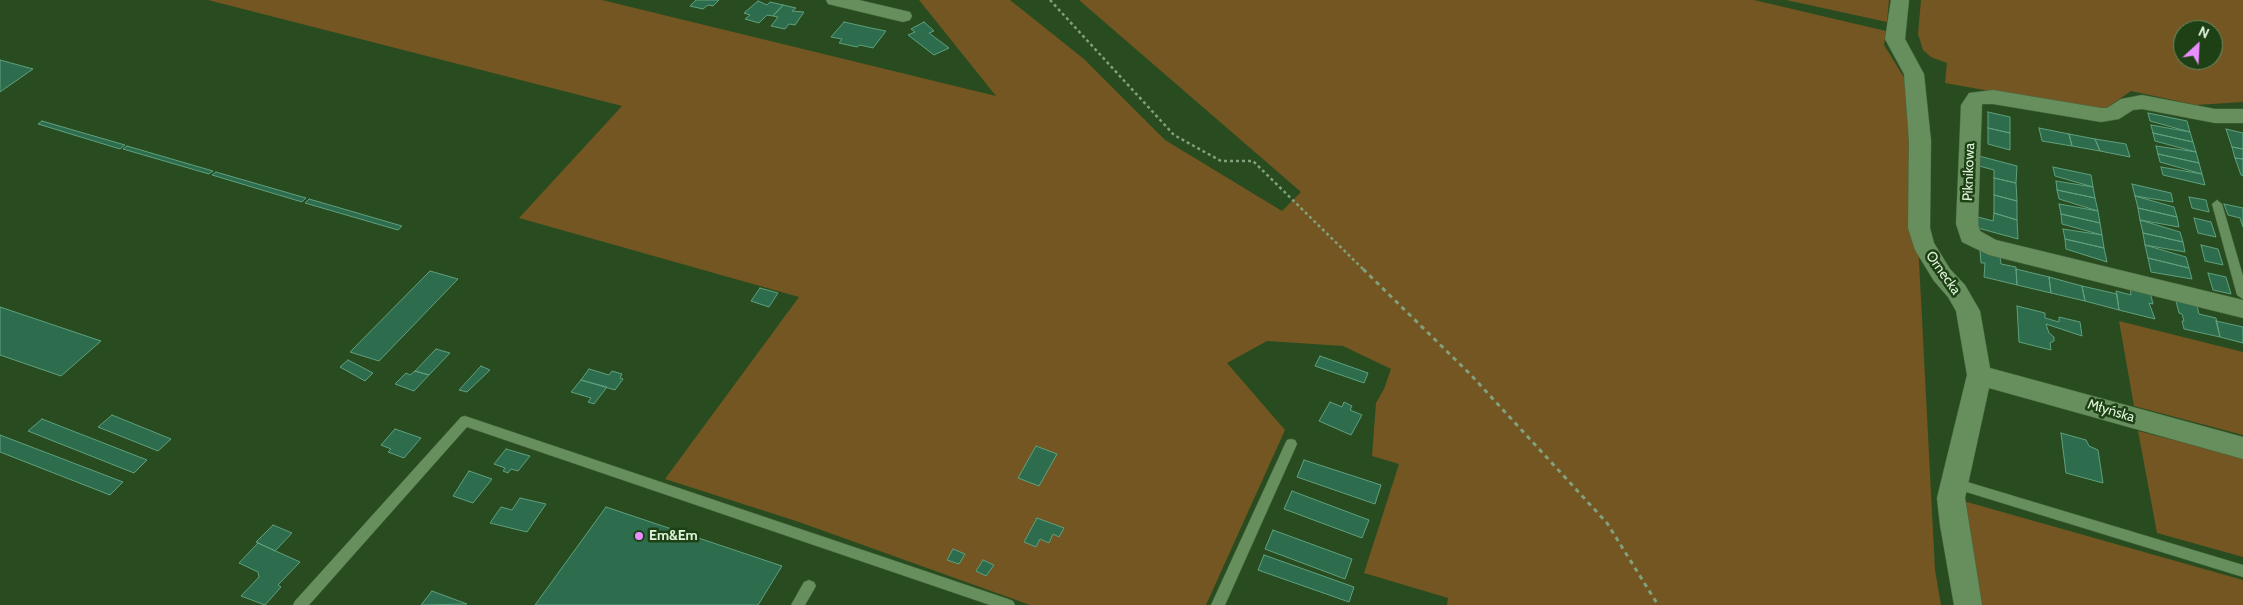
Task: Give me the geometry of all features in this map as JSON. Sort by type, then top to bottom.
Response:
[{"type":"street","points":[[835,0],[903,16]]},
{"type":"street","name":"Ornecka","points":[[1900,0],[1896,39],[1914,74],[1920,141],[1919,228],[1923,244],[1942,275],[1957,291],[1968,312],[1979,375],[1951,498],[1968,605]]},
{"type":"street","name":"Piknikowa","points":[[2243,116],[2215,116],[2142,102],[2128,104],[2112,114],[2101,115],[1994,97],[1976,98],[1971,105],[1966,224],[1970,236],[1989,247],[2243,309]]},
{"type":"street","name":"Młyńska","points":[[1979,375],[2243,448]]},
{"type":"lane","points":[[2216,204],[2243,295]]},
{"type":"lane","points":[[300,605],[465,421],[1008,605]]},
{"type":"lane","points":[[1218,605],[1291,444]]},
{"type":"lane","points":[[1954,483],[2243,571]]},
{"type":"lane","points":[[798,605],[809,586]]},
{"type":"path","points":[[1050,0],[1174,135],[1221,161],[1253,161],[1471,375],[1607,523],[1658,605]]},
{"type":"shaded area","points":[[208,0],[602,0],[996,96],[919,0],[1010,0],[1084,59],[1165,140],[1282,211],[1301,192],[1079,0],[1754,0],[1886,31],[1884,45],[1910,87],[1935,570],[1941,605],[1447,605],[1448,598],[1364,573],[1399,464],[1372,456],[1376,403],[1384,389],[1391,369],[1343,346],[1267,341],[1227,363],[1285,430],[1206,605],[1030,605],[799,522],[665,479],[799,297],[519,218],[622,106]]},
{"type":"shaded area","points":[[1786,0],[1889,0],[1887,22]]},
{"type":"shaded area","points":[[1921,0],[2243,0],[2243,102],[2196,105],[2131,91],[2105,109],[2091,109],[1945,83],[1947,63],[1931,57],[1923,50],[1918,34]]},
{"type":"shaded area","points":[[2119,321],[2243,352],[2243,435],[2134,406]]},
{"type":"shaded area","points":[[2138,431],[2243,458],[2243,557],[2157,533]]},
{"type":"shaded area","points":[[1967,502],[2243,580],[2243,605],[1975,605],[1960,506]]},
{"type":"building","points":[[696,0],[719,0],[713,6],[708,5],[703,9],[690,6]]},
{"type":"building","points":[[758,1],[767,5],[770,2],[783,5],[773,16],[767,15],[759,23],[745,19],[750,15],[744,13]]},
{"type":"building","points":[[783,5],[796,8],[792,11],[804,12],[795,25],[789,24],[785,29],[771,26],[778,17],[773,16]]},
{"type":"building","points":[[844,22],[886,31],[873,48],[860,45],[857,47],[839,43],[842,39],[831,37]]},
{"type":"building","points":[[924,22],[934,31],[929,33],[949,48],[934,55],[908,35],[915,32],[911,29]]},
{"type":"building","points":[[0,60],[33,69],[0,92]]},
{"type":"building","points":[[1988,112],[2010,117],[2010,133],[1988,128]]},
{"type":"building","points":[[2148,113],[2187,121],[2190,132],[2150,121]]},
{"type":"building","points":[[42,121],[125,145],[120,149],[38,124]]},
{"type":"building","points":[[2151,125],[2190,132],[2193,142],[2153,133]]},
{"type":"building","points":[[1988,128],[2010,133],[2010,150],[1988,144]]},
{"type":"building","points":[[2039,128],[2069,134],[2072,146],[2042,141]]},
{"type":"building","points":[[2226,129],[2243,133],[2243,149],[2232,147]]},
{"type":"building","points":[[2153,133],[2193,142],[2196,152],[2155,141]]},
{"type":"building","points":[[2069,134],[2095,139],[2100,151],[2072,146]]},
{"type":"building","points":[[2095,139],[2126,144],[2130,157],[2100,151]]},
{"type":"building","points":[[127,146],[213,171],[209,174],[123,149]]},
{"type":"building","points":[[2156,146],[2196,152],[2199,163],[2158,154]]},
{"type":"building","points":[[2232,147],[2243,149],[2243,159],[2235,158]]},
{"type":"building","points":[[2158,154],[2199,163],[2202,174],[2160,162]]},
{"type":"building","points":[[1979,156],[2017,166],[2016,183],[1994,178],[1994,170],[1979,166]]},
{"type":"building","points":[[2235,158],[2243,159],[2243,176],[2241,175]]},
{"type":"building","points":[[2053,167],[2091,175],[2093,187],[2055,176]]},
{"type":"building","points":[[2161,167],[2202,174],[2205,185],[2163,175]]},
{"type":"building","points":[[216,172],[306,198],[302,202],[212,175]]},
{"type":"building","points":[[1994,178],[2016,183],[2017,201],[1994,195]]},
{"type":"building","points":[[2056,181],[2093,187],[2095,198],[2057,190]]},
{"type":"building","points":[[2132,184],[2171,193],[2173,202],[2135,196]]},
{"type":"building","points":[[2057,190],[2095,198],[2098,211],[2059,199]]},
{"type":"building","points":[[1994,195],[2017,201],[2017,220],[1994,213]]},
{"type":"building","points":[[2135,196],[2174,207],[2177,217],[2138,208]]},
{"type":"building","points":[[2189,197],[2206,200],[2209,212],[2192,208]]},
{"type":"building","points":[[309,199],[402,226],[398,230],[305,203]]},
{"type":"building","points":[[2059,204],[2098,211],[2100,223],[2061,214]]},
{"type":"building","points":[[2224,204],[2243,208],[2243,227],[2240,218],[2228,215]]},
{"type":"building","points":[[2138,208],[2177,217],[2179,227],[2140,220]]},
{"type":"building","points":[[1994,213],[2017,220],[2018,239],[1978,228],[1978,217],[1993,221]]},
{"type":"building","points":[[2061,214],[2100,223],[2102,235],[2062,224]]},
{"type":"building","points":[[2194,218],[2211,222],[2216,237],[2198,233]]},
{"type":"building","points":[[2140,220],[2180,232],[2183,242],[2143,233]]},
{"type":"building","points":[[2063,229],[2102,235],[2104,248],[2065,239]]},
{"type":"building","points":[[2143,233],[2183,242],[2185,252],[2145,245]]},
{"type":"building","points":[[2065,239],[2104,248],[2107,262],[2066,249]]},
{"type":"building","points":[[2145,245],[2186,257],[2189,268],[2148,258]]},
{"type":"building","points":[[2201,245],[2218,249],[2223,265],[2205,261]]},
{"type":"building","points":[[1980,251],[2000,256],[2001,264],[2016,267],[2017,285],[1984,277],[1985,263],[1981,263]]},
{"type":"building","points":[[2148,258],[2189,268],[2192,279],[2151,272]]},
{"type":"building","points":[[2016,269],[2049,277],[2051,293],[2017,285]]},
{"type":"building","points":[[430,271],[458,279],[379,361],[350,352]]},
{"type":"building","points":[[2208,273],[2226,277],[2231,294],[2213,290]]},
{"type":"building","points":[[2049,277],[2082,286],[2085,301],[2051,293]]},
{"type":"building","points":[[2082,286],[2117,294],[2119,310],[2085,301]]},
{"type":"building","points":[[2130,287],[2150,292],[2153,304],[2149,303],[2155,319],[2119,310],[2116,291],[2131,295]]},
{"type":"building","points":[[760,288],[778,293],[769,307],[751,301]]},
{"type":"building","points":[[2176,301],[2197,306],[2199,314],[2216,318],[2220,337],[2184,329],[2182,314],[2179,313]]},
{"type":"building","points":[[2017,306],[2045,313],[2045,318],[2059,322],[2059,317],[2080,322],[2082,336],[2046,324],[2049,333],[2054,337],[2054,341],[2050,343],[2051,350],[2019,342]]},
{"type":"building","points":[[0,307],[101,341],[61,376],[0,355]]},
{"type":"building","points":[[2216,321],[2243,327],[2243,343],[2220,337]]},
{"type":"building","points":[[436,349],[450,353],[429,375],[415,371]]},
{"type":"building","points":[[1320,356],[1368,373],[1364,383],[1315,366]]},
{"type":"building","points":[[348,360],[373,373],[365,381],[340,367]]},
{"type":"building","points":[[481,366],[490,370],[467,392],[459,390]]},
{"type":"building","points":[[589,369],[609,375],[612,371],[622,374],[620,378],[623,379],[615,390],[581,380]]},
{"type":"building","points":[[415,371],[429,375],[414,391],[395,384],[406,373],[410,375]]},
{"type":"building","points":[[581,380],[607,387],[594,404],[588,402],[591,398],[571,392]]},
{"type":"building","points":[[1330,402],[1342,407],[1344,402],[1352,406],[1350,410],[1362,415],[1351,435],[1319,421]]},
{"type":"building","points":[[112,415],[171,439],[158,451],[98,427]]},
{"type":"building","points":[[42,419],[147,460],[134,473],[28,431]]},
{"type":"building","points":[[395,429],[421,438],[404,458],[388,452],[391,449],[381,445]]},
{"type":"building","points":[[2061,433],[2086,440],[2089,446],[2098,450],[2103,483],[2066,473]]},
{"type":"building","points":[[0,435],[123,482],[110,495],[0,452]]},
{"type":"building","points":[[1036,446],[1057,454],[1039,486],[1018,478]]},
{"type":"building","points":[[506,449],[530,456],[518,471],[511,469],[508,473],[503,471],[505,468],[494,464]]},
{"type":"building","points":[[1304,460],[1381,485],[1375,504],[1297,477]]},
{"type":"building","points":[[469,471],[492,479],[473,503],[453,496]]},
{"type":"building","points":[[1292,491],[1369,520],[1362,538],[1284,509]]},
{"type":"building","points":[[520,498],[546,504],[527,532],[490,523],[501,507],[512,510]]},
{"type":"building","name":"Em&Em","points":[[606,507],[782,566],[758,605],[535,605]]},
{"type":"building","points":[[1037,518],[1064,528],[1059,537],[1053,534],[1049,543],[1040,539],[1036,547],[1024,542]]},
{"type":"building","points":[[273,525],[292,533],[275,551],[256,542]]},
{"type":"building","points":[[1273,530],[1352,559],[1345,579],[1265,549]]},
{"type":"building","points":[[258,543],[300,562],[278,585],[281,587],[265,605],[241,596],[259,577],[258,572],[239,563]]},
{"type":"building","points":[[953,549],[965,554],[959,564],[947,560]]},
{"type":"building","points":[[1264,555],[1354,587],[1349,602],[1258,570]]},
{"type":"building","points":[[983,560],[994,565],[986,576],[976,571]]},
{"type":"building","points":[[432,591],[467,604],[421,605]]},
{"type":"place","name":"Em&Em","points":[[639,536]]}]
